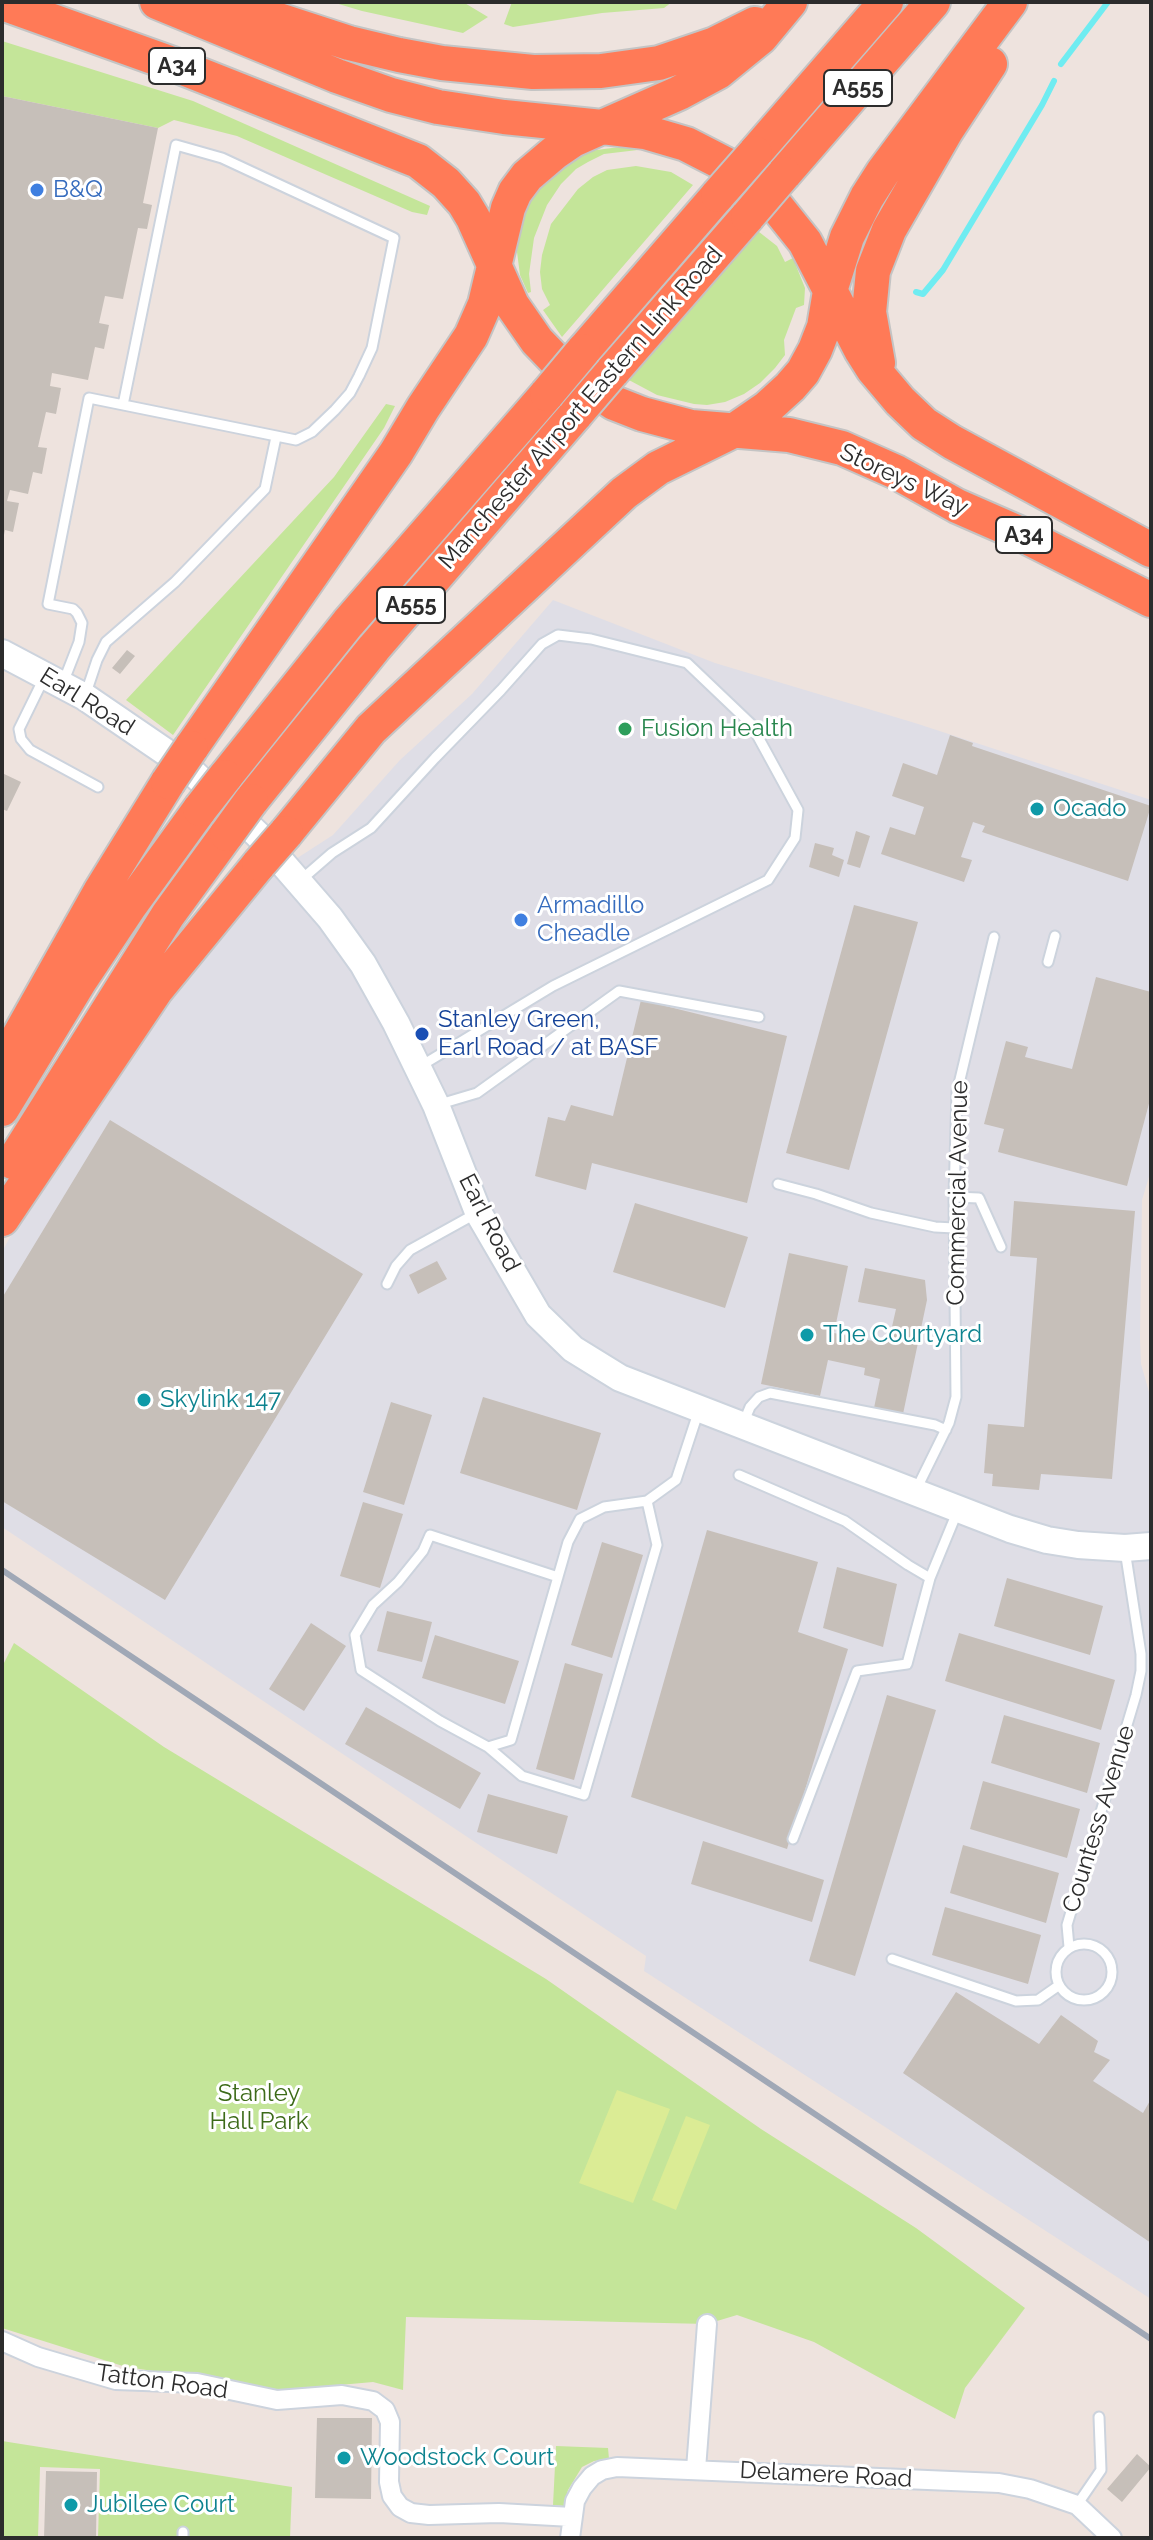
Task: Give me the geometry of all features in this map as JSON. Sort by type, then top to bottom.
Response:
[{"type":"highway","name":"A34","points":[[157,2],[391,95],[438,107],[490,115],[624,128],[665,137],[706,153],[773,202],[788,219],[812,254],[861,350],[883,382],[924,424],[1151,550]]},
{"type":"highway","points":[[172,2],[254,12],[349,43],[399,55],[468,66],[542,72],[616,69],[682,57],[736,34],[787,5]]},
{"type":"highway","name":"Manchester Airport Eastern Link Road","points":[[2,1109],[129,907],[225,777],[348,623],[886,2]]},
{"type":"highway","name":"Manchester Airport Eastern Link Road","points":[[2,1182],[168,915],[251,801],[374,648],[933,2]]},
{"type":"highway","points":[[2,1219],[156,990],[371,729],[624,493],[658,468],[735,430],[780,398],[803,372],[824,327],[830,291],[847,237],[883,172],[1010,2]]},
{"type":"highway","points":[[883,382],[869,312],[877,260],[889,230],[946,131],[1032,2]]},
{"type":"highway","name":"A34","points":[[2,3],[192,71],[418,161],[446,183],[464,203],[512,305],[529,332],[556,361],[614,403],[671,423],[735,430]]},
{"type":"highway","points":[[2,1066],[100,892],[168,782],[396,453],[471,336],[485,304],[508,208],[527,176],[573,140],[679,93],[718,72],[761,37],[787,5]]},
{"type":"highway","name":"Storeys Way","points":[[735,430],[802,437],[854,453],[1151,600]]},
{"type":"street","name":"Earl Road","points":[[2,653],[64,685],[186,766],[258,835],[330,918],[363,964],[418,1068],[478,1212],[538,1315],[573,1349],[620,1378],[958,1510],[1047,1540],[1078,1545],[1138,1547]]},
{"type":"street","points":[[696,2469],[707,2324]]},
{"type":"street","name":"Tatton Road","points":[[2,2341],[38,2357],[116,2380],[197,2383],[277,2400],[342,2395],[373,2401],[385,2410],[390,2422],[389,2482],[392,2496],[400,2507],[411,2513],[429,2515],[499,2513],[572,2517]]},
{"type":"street","name":"Delamere Road","points":[[570,2538],[575,2501],[582,2488],[592,2476],[617,2467],[999,2483],[1030,2489],[1077,2505],[1112,2538]]},
{"type":"lane","points":[[64,685],[79,642],[82,623],[73,609],[48,604],[89,398],[276,437],[296,440],[312,432],[350,393],[372,348],[394,238],[222,158],[176,145],[123,405]]},
{"type":"lane","points":[[98,787],[30,750],[21,739],[19,729],[64,685],[97,660],[106,642],[175,582],[265,489],[276,437]]},
{"type":"lane","points":[[300,882],[332,853],[371,828],[542,644],[558,635],[591,639],[687,663],[751,724],[798,810],[795,838],[768,880],[553,986],[418,1068]]},
{"type":"lane","points":[[1048,962],[1055,936]]},
{"type":"lane","name":"Commercial Avenue","points":[[915,1493],[946,1430],[956,1397],[954,1197],[959,1078],[994,937]]},
{"type":"lane","points":[[436,1105],[477,1093],[619,991],[759,1017]]},
{"type":"lane","points":[[778,1184],[871,1213],[954,1228]]},
{"type":"lane","points":[[954,1197],[979,1198],[1001,1247]]},
{"type":"lane","points":[[387,1284],[396,1266],[410,1250],[478,1212]]},
{"type":"lane","points":[[742,1427],[750,1407],[759,1397],[770,1393],[935,1425],[946,1430]]},
{"type":"lane","points":[[488,1747],[511,1740],[568,1542],[580,1519],[604,1507],[647,1501],[676,1480],[699,1410]]},
{"type":"lane","points":[[739,1475],[845,1521],[930,1578]]},
{"type":"lane","points":[[558,1577],[430,1535],[423,1551],[398,1582],[373,1605],[355,1635],[361,1670],[440,1721],[488,1747],[522,1776],[584,1795],[657,1545],[647,1501]]},
{"type":"lane","points":[[793,1839],[857,1671],[907,1664],[930,1578],[958,1510]]},
{"type":"lane","name":"Countess Avenue","points":[[1069,1947],[1067,1925],[1141,1671],[1138,1547]]},
{"type":"lane","points":[[1079,1944],[1098,1947],[1110,1962],[1111,1981],[1107,1989],[1091,2000],[1072,1998],[1058,1986],[1055,1977],[1058,1960],[1069,1947],[1079,1944]]},
{"type":"lane","points":[[892,1959],[1016,2001],[1038,2000],[1058,1986]]},
{"type":"lane","points":[[1077,2505],[1101,2470],[1099,2417]]},
{"type":"shaded area","points":[[553,600],[715,663],[915,723],[1151,800],[1151,1170],[1142,1200],[1140,1338],[1141,1364],[1151,1399],[1151,2299],[644,1971],[646,1956],[2,1527],[2,1252],[9,1239],[118,1064],[268,877],[333,835],[400,760],[472,694]]},
{"type":"green space","points":[[332,2],[463,2],[488,17],[463,33]]},
{"type":"green space","points":[[512,2],[672,2],[664,8],[602,13],[513,27],[504,24]]},
{"type":"green space","points":[[2,41],[193,101],[430,206],[427,215],[412,212],[237,136],[174,120],[158,128],[2,96]]},
{"type":"green space","points":[[627,146],[646,149],[604,154],[576,169],[561,184],[547,205],[534,238],[529,274],[531,292],[528,293],[520,275],[517,252],[518,230],[531,194],[573,157],[589,151]]},
{"type":"green space","points":[[636,166],[671,172],[693,185],[562,337],[543,310],[550,305],[542,289],[540,272],[551,224],[578,189],[593,177],[607,170]]},
{"type":"green space","points":[[754,228],[777,246],[785,262],[793,258],[805,288],[804,305],[796,308],[784,340],[785,355],[775,368],[744,394],[707,405],[657,395],[627,379]]},
{"type":"green space","points":[[386,404],[395,406],[384,428],[173,735],[126,700],[334,477]]},
{"type":"green space","name":"Stanley Hall Park","points":[[14,1643],[164,1747],[546,1979],[761,2129],[916,2228],[1025,2308],[965,2388],[955,2419],[814,2342],[737,2315],[707,2324],[406,2317],[403,2390],[373,2382],[283,2390],[126,2367],[2,2328],[2,1667]]},
{"type":"green space","points":[[617,2090],[670,2109],[633,2203],[579,2183]]},
{"type":"green space","points":[[686,2116],[710,2125],[676,2210],[652,2200]]},
{"type":"green space","points":[[2,2441],[292,2487],[290,2538],[98,2538],[100,2469],[40,2467],[38,2538],[2,2538]]},
{"type":"green space","points":[[556,2446],[608,2448],[609,2459],[582,2467],[568,2490],[564,2506],[553,2505]]},
{"type":"building","points":[[2,96],[158,128],[143,203],[152,205],[147,229],[138,228],[123,299],[105,296],[99,323],[109,325],[104,349],[95,347],[88,380],[52,373],[50,386],[61,388],[56,414],[46,412],[38,447],[47,448],[42,474],[33,472],[28,494],[10,490],[7,501],[19,503],[13,532],[5,530],[3,540]]},
{"type":"building","points":[[127,650],[135,656],[120,674],[112,668]]},
{"type":"building","name":"Ocado","points":[[950,735],[973,743],[972,746],[1151,806],[1128,881],[982,832],[985,826],[973,822],[961,857],[972,860],[964,882],[881,854],[890,827],[915,835],[924,807],[892,796],[903,763],[937,775]]},
{"type":"building","points":[[2,773],[21,782],[7,811],[2,809]]},
{"type":"building","points":[[856,831],[870,836],[860,868],[847,864]]},
{"type":"building","points":[[815,843],[834,848],[832,855],[844,860],[839,877],[809,867]]},
{"type":"building","points":[[854,905],[918,922],[849,1170],[786,1153]]},
{"type":"building","points":[[1096,977],[1151,992],[1151,1096],[1127,1186],[998,1152],[1004,1129],[984,1124],[1006,1041],[1028,1047],[1025,1057],[1072,1069]]},
{"type":"building","points":[[641,1000],[787,1036],[747,1203],[592,1163],[586,1190],[535,1176],[548,1117],[565,1121],[571,1105],[613,1116]]},
{"type":"building","name":"Skylink 147","points":[[110,1120],[363,1274],[165,1600],[2,1501],[2,1298]]},
{"type":"building","points":[[1014,1201],[1135,1211],[1112,1479],[1041,1474],[1039,1490],[992,1486],[993,1474],[984,1473],[988,1424],[1024,1427],[1037,1258],[1010,1256]]},
{"type":"building","points":[[635,1203],[748,1237],[725,1308],[613,1272]]},
{"type":"building","name":"The Courtyard","points":[[789,1253],[848,1266],[834,1333],[873,1341],[874,1337],[889,1340],[896,1309],[858,1302],[865,1268],[925,1280],[927,1300],[903,1414],[874,1408],[880,1379],[864,1375],[865,1368],[828,1360],[820,1396],[761,1384]]},
{"type":"building","points":[[437,1261],[447,1279],[418,1294],[409,1275]]},
{"type":"building","points":[[483,1397],[601,1433],[577,1510],[460,1473]]},
{"type":"building","points":[[391,1402],[432,1415],[404,1505],[363,1492]]},
{"type":"building","points":[[363,1502],[403,1514],[380,1588],[340,1576]]},
{"type":"building","points":[[707,1530],[818,1562],[798,1632],[848,1649],[787,1849],[631,1797]]},
{"type":"building","points":[[602,1542],[643,1555],[612,1658],[571,1645]]},
{"type":"building","points":[[837,1567],[897,1584],[883,1647],[823,1628]]},
{"type":"building","points":[[1007,1578],[1103,1606],[1090,1655],[994,1626]]},
{"type":"building","points":[[387,1611],[432,1622],[422,1662],[377,1651]]},
{"type":"building","points":[[311,1623],[346,1646],[304,1711],[269,1689]]},
{"type":"building","points":[[959,1633],[1115,1680],[1101,1730],[945,1681]]},
{"type":"building","points":[[435,1635],[519,1661],[505,1704],[422,1678]]},
{"type":"building","points":[[565,1663],[603,1674],[574,1780],[536,1769]]},
{"type":"building","points":[[887,1695],[936,1710],[855,1976],[809,1961]]},
{"type":"building","points":[[366,1707],[481,1773],[460,1809],[345,1744]]},
{"type":"building","points":[[1004,1715],[1100,1743],[1087,1793],[991,1763]]},
{"type":"building","points":[[983,1781],[1080,1809],[1067,1858],[970,1829]]},
{"type":"building","points":[[488,1794],[568,1816],[557,1854],[477,1832]]},
{"type":"building","points":[[703,1841],[824,1880],[812,1922],[691,1884]]},
{"type":"building","points":[[963,1845],[1059,1873],[1046,1923],[950,1893]]},
{"type":"building","points":[[945,1907],[1041,1935],[1028,1984],[932,1955]]},
{"type":"building","points":[[956,1992],[1039,2044],[1061,2015],[1098,2041],[1094,2052],[1110,2060],[1093,2081],[1143,2113],[1151,2099],[1151,2243],[903,2073]]},
{"type":"building","name":"Woodstock Court","points":[[317,2418],[372,2418],[371,2499],[315,2498]]},
{"type":"building","points":[[1137,2454],[1151,2467],[1122,2502],[1107,2489]]},
{"type":"building","name":"Jubilee Court","points":[[46,2471],[97,2472],[96,2538],[44,2538]]},
{"type":"waterway","points":[[1061,64],[1108,2]]},
{"type":"waterway","points":[[916,292],[923,294],[943,270],[1054,81]]},
{"type":"railway","points":[[2,1570],[1151,2339]]},
{"type":"place","name":"B&Q","points":[[37,190]]},
{"type":"place","name":"Fusion Health","points":[[625,729]]},
{"type":"place","name":"Ocado","points":[[1037,809]]},
{"type":"place","name":"Armadillo Cheadle","points":[[521,920]]},
{"type":"place","name":"Stanley Green, Earl Road / at BASF","points":[[422,1034]]},
{"type":"place","name":"The Courtyard","points":[[807,1335]]},
{"type":"place","name":"Skylink 147","points":[[144,1400]]},
{"type":"place","name":"Woodstock Court","points":[[344,2458]]},
{"type":"place","name":"Jubilee Court","points":[[71,2505]]}]
